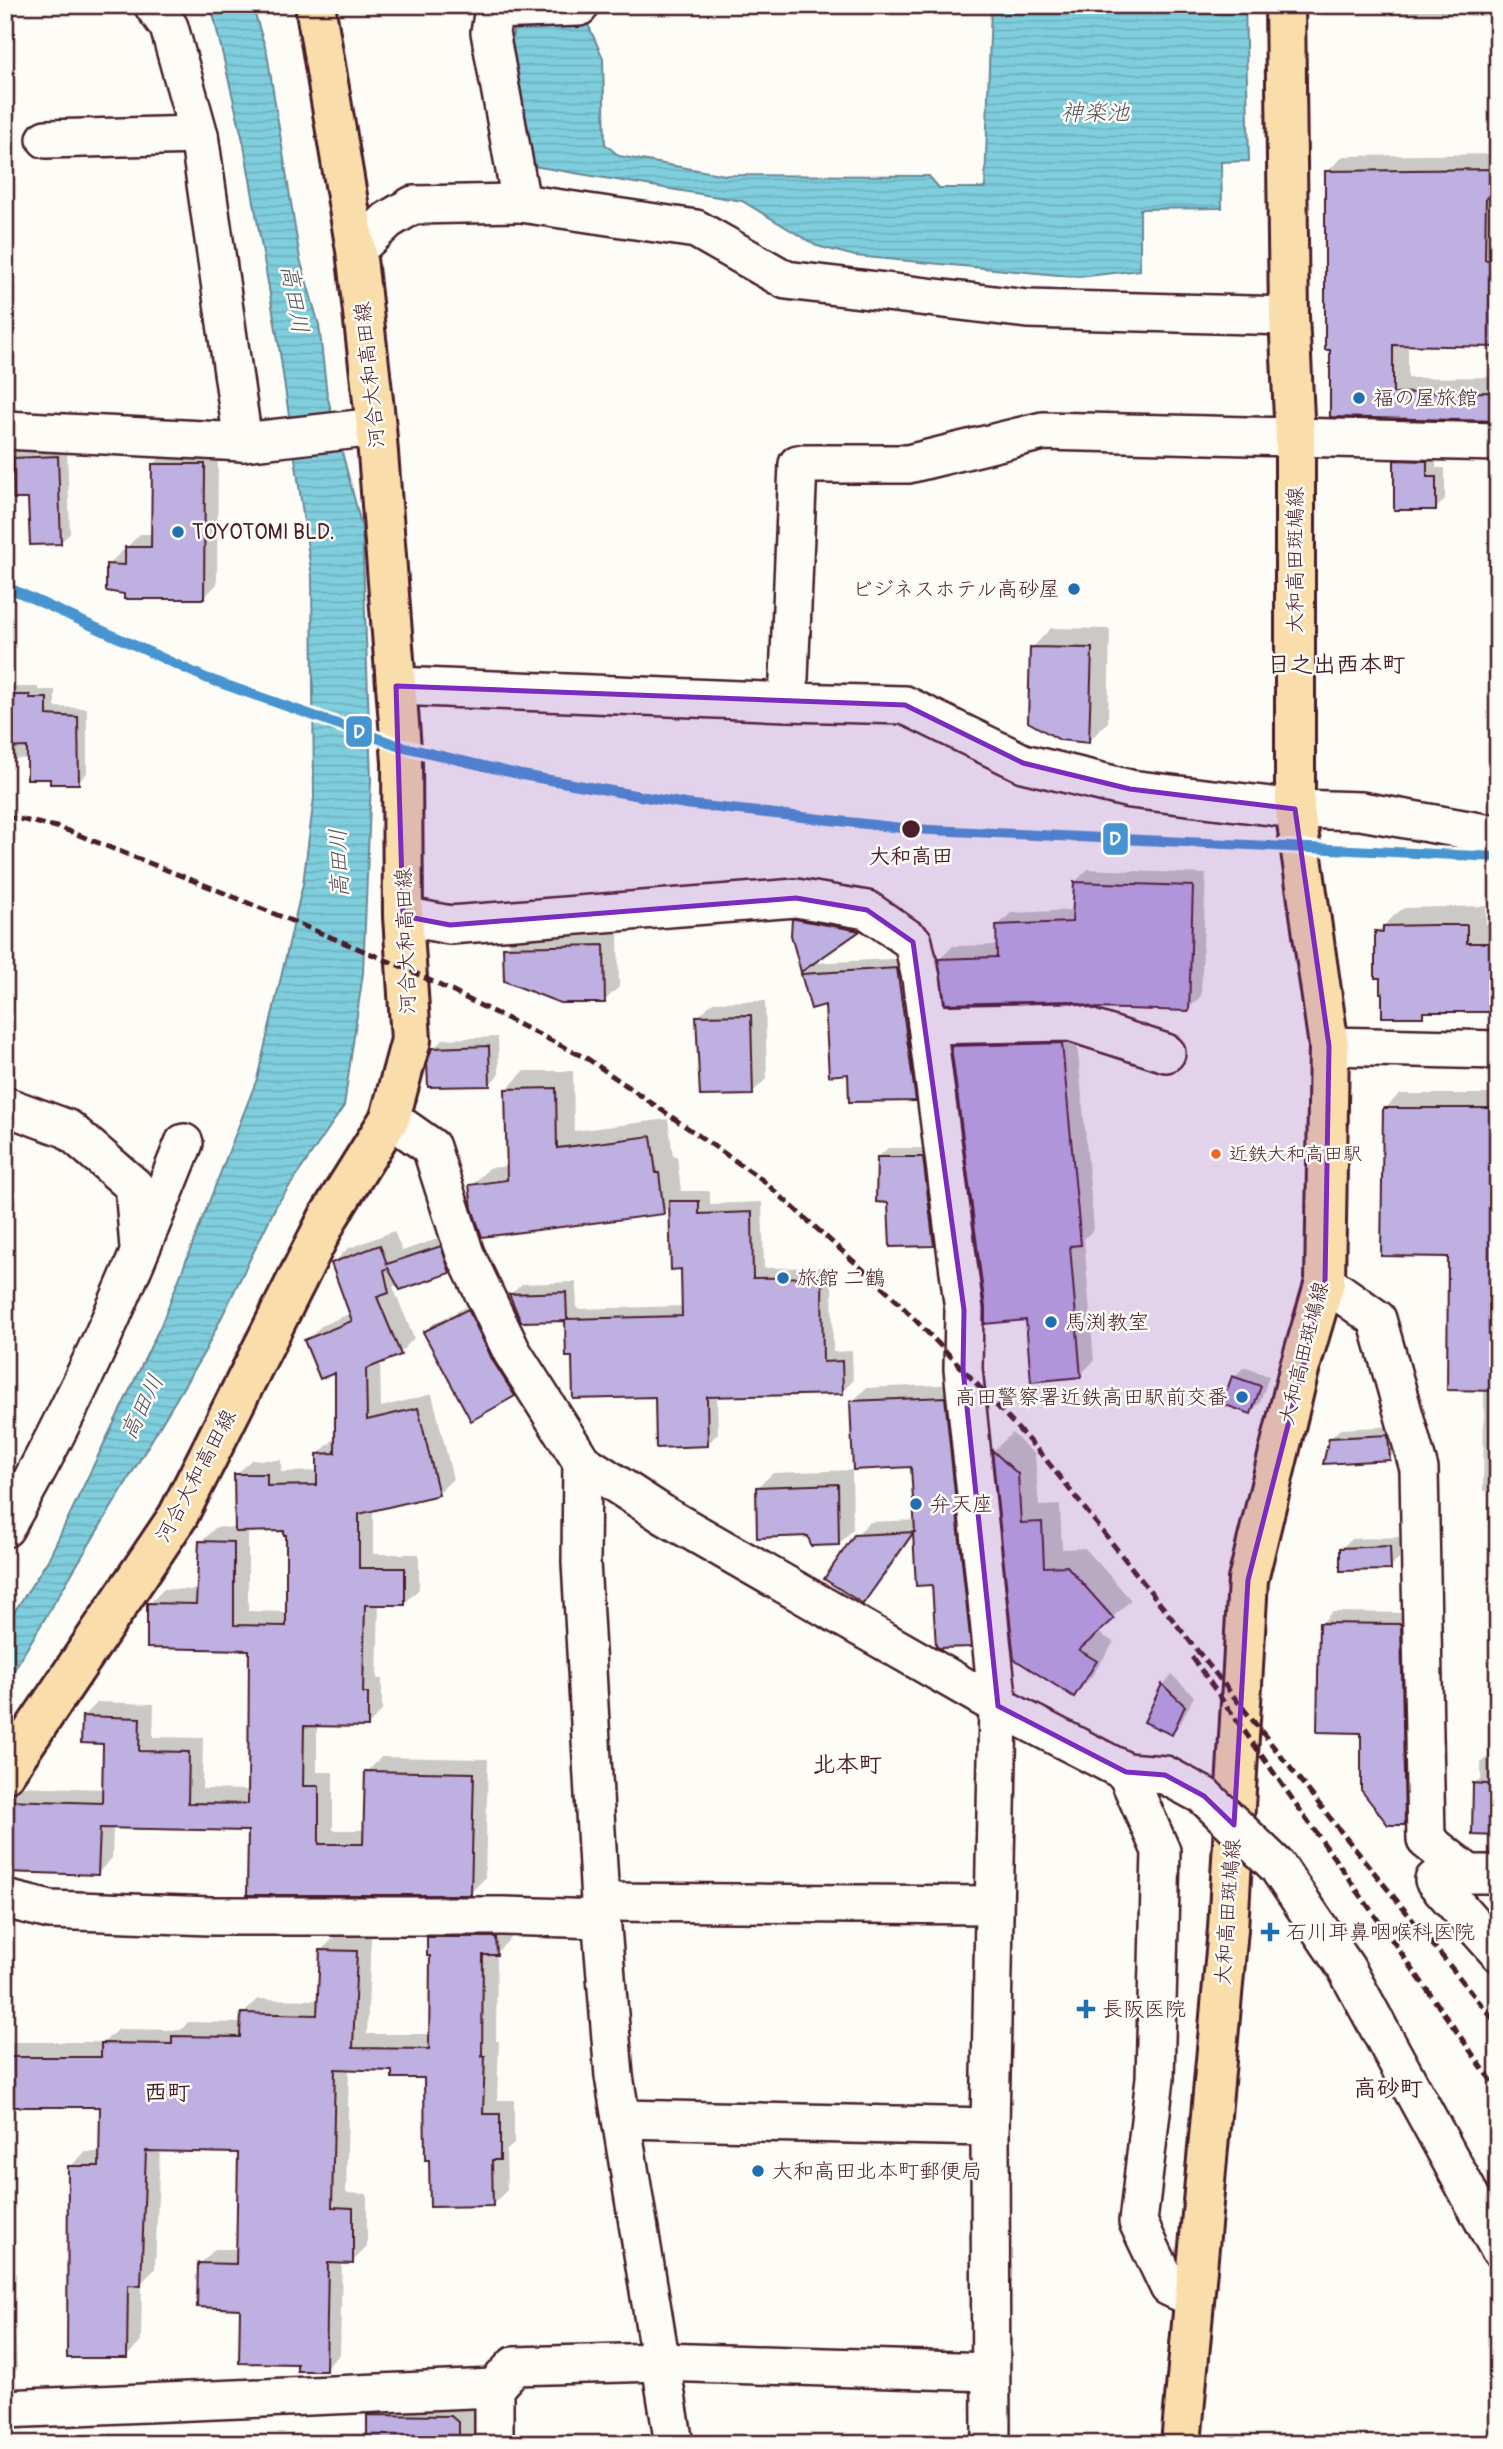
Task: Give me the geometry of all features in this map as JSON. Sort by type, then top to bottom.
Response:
[{"type":"main road","name":"河合大和高田線","points":[[5,1773],[178,1516],[329,1216],[390,1118],[411,1040],[403,916],[402,762],[356,250],[315,5]]},
{"type":"main road","name":"大和高田斑鳩線","points":[[1181,2444],[1228,1929],[1248,1580],[1299,1370],[1325,1282],[1329,1046],[1295,809],[1295,438],[1289,316],[1284,5]]},
{"type":"street","points":[[153,5],[169,27],[199,135],[259,441]]},
{"type":"street","points":[[520,203],[490,32],[494,10],[579,7]]},
{"type":"street","points":[[46,139],[199,135]]},
{"type":"street","points":[[356,250],[387,220],[413,205],[520,203],[696,229],[786,280],[1027,309],[1289,316]]},
{"type":"street","points":[[5,430],[259,441],[370,428]]},
{"type":"street","points":[[788,702],[798,464],[908,464],[1044,431],[1498,442]]},
{"type":"street","points":[[396,686],[905,705],[1023,763],[1130,789],[1295,809],[1361,811],[1498,833]]},
{"type":"street","points":[[403,916],[450,925],[796,898],[867,910],[913,942],[921,978],[964,1310],[963,1369],[998,1706],[990,2127],[990,2444]]},
{"type":"street","points":[[927,1025],[1070,1022],[1166,1053]]},
{"type":"street","points":[[1329,1046],[1498,1050]]},
{"type":"street","points":[[5,1106],[68,1129],[134,1186],[139,1256]]},
{"type":"street","points":[[390,1118],[431,1147],[465,1254],[512,1352],[582,1462],[667,1517],[998,1706],[1126,1772],[1165,1775],[1205,1797],[1277,1866],[1346,1968],[1498,2247]]},
{"type":"street","points":[[5,1528],[35,1476],[139,1256],[184,1143]]},
{"type":"street","points":[[1325,1282],[1377,1319],[1419,1469],[1426,1840],[1484,1874]]},
{"type":"street","points":[[582,1462],[581,1562],[600,1911],[614,2076],[674,2444]]},
{"type":"street","points":[[1126,1772],[1161,1851],[1155,2078],[1138,2222],[1169,2287],[1193,2298]]},
{"type":"street","points":[[1484,1874],[1434,1880],[1498,1952]]},
{"type":"street","points":[[5,1899],[50,1910],[183,1915],[505,1916],[600,1911],[993,1905]]},
{"type":"street","points":[[621,2119],[990,2127]]},
{"type":"street","points":[[494,2444],[494,2388],[513,2366],[660,2362],[990,2372]]},
{"type":"street","points":[[5,2409],[494,2388]]},
{"type":"highlighted area","points":[[396,686],[905,705],[1023,763],[1130,789],[1295,809],[1329,1046],[1325,1282],[1248,1580],[1234,1825],[1204,1796],[1165,1775],[1126,1772],[998,1706],[963,1369],[964,1310],[913,942],[867,910],[796,898],[450,925],[403,916]]},
{"type":"water","name":"高田川","points":[[211,5],[252,5],[267,53],[300,259],[319,325],[327,395],[362,528],[371,780],[363,973],[344,1106],[276,1206],[205,1351],[5,1685],[5,1626],[48,1560],[161,1325],[257,1079],[303,884],[314,798],[312,577],[279,346],[244,145]]},
{"type":"water","name":"神楽池","points":[[991,5],[1245,5],[1249,161],[1221,162],[1222,208],[1140,209],[1140,270],[1079,277],[855,256],[817,246],[742,201],[533,166],[522,156],[502,37],[513,36],[513,23],[586,20],[603,58],[605,144],[619,156],[725,175],[929,176],[939,188],[985,188]]},
{"type":"building","points":[[1498,169],[1498,198],[1486,198],[1485,260],[1494,260],[1494,279],[1498,279],[1498,347],[1393,345],[1393,393],[1498,392],[1498,421],[1330,417],[1330,350],[1325,350],[1325,171]]},
{"type":"building","points":[[58,456],[61,544],[30,545],[28,499],[14,499],[13,458]]},
{"type":"building","points":[[1394,460],[1427,461],[1427,477],[1436,477],[1436,510],[1394,510]]},
{"type":"building","name":"TOYOTOMI BLD.","points":[[152,464],[205,464],[204,599],[124,599],[124,594],[106,591],[106,564],[125,565],[125,547],[151,547]]},
{"type":"building","points":[[1030,647],[1092,648],[1089,743],[1060,740],[1028,722]]},
{"type":"building","points":[[5,695],[47,698],[47,715],[78,717],[79,784],[50,784],[50,779],[27,779],[27,747],[5,748]]},
{"type":"building","points":[[1074,882],[1193,886],[1189,1011],[1094,1008],[1070,1001],[945,1004],[938,959],[997,957],[996,925],[1072,922]]},
{"type":"building","points":[[792,919],[860,931],[801,972],[791,935]]},
{"type":"building","points":[[1467,925],[1467,943],[1498,943],[1498,1012],[1423,1012],[1423,1017],[1382,1017],[1380,978],[1375,978],[1375,931],[1383,932],[1383,926]]},
{"type":"building","points":[[604,945],[605,1003],[560,1003],[504,981],[503,947]]},
{"type":"building","points":[[897,968],[916,1101],[849,1102],[848,1074],[829,1076],[825,1005],[811,1009],[801,974]]},
{"type":"building","points":[[751,1015],[753,1095],[700,1096],[696,1016]]},
{"type":"building","points":[[1062,1043],[1081,1245],[1070,1246],[1081,1377],[1031,1382],[1026,1320],[985,1324],[951,1046]]},
{"type":"building","points":[[489,1046],[490,1086],[428,1087],[427,1063],[432,1048]]},
{"type":"building","points":[[556,1088],[557,1148],[651,1136],[664,1214],[482,1237],[472,1208],[469,1185],[507,1180],[505,1089]]},
{"type":"building","points":[[1383,1108],[1498,1108],[1498,1391],[1447,1390],[1448,1257],[1381,1256]]},
{"type":"building","points":[[877,1157],[923,1157],[934,1246],[890,1247],[888,1203],[876,1202]]},
{"type":"building","points":[[669,1201],[699,1201],[699,1214],[752,1212],[753,1278],[822,1277],[823,1362],[842,1361],[843,1394],[707,1397],[708,1446],[656,1448],[655,1397],[573,1399],[572,1357],[566,1357],[565,1321],[521,1322],[509,1294],[566,1292],[567,1319],[682,1316],[681,1269],[671,1270]]},
{"type":"building","points":[[380,1245],[387,1264],[441,1246],[450,1273],[400,1290],[388,1268],[384,1270],[389,1293],[377,1297],[401,1355],[366,1369],[367,1420],[418,1408],[439,1495],[359,1514],[359,1568],[405,1568],[405,1605],[365,1605],[363,1693],[368,1693],[368,1727],[304,1726],[303,1786],[319,1786],[319,1844],[363,1844],[365,1771],[474,1773],[471,1895],[247,1895],[248,1831],[100,1828],[98,1875],[5,1872],[5,1800],[102,1803],[103,1744],[81,1743],[82,1716],[140,1718],[139,1751],[189,1752],[188,1803],[248,1804],[249,1650],[147,1648],[147,1603],[196,1604],[199,1541],[234,1542],[234,1625],[286,1626],[286,1535],[284,1531],[235,1532],[234,1474],[267,1474],[267,1486],[317,1485],[317,1454],[335,1453],[335,1373],[320,1379],[304,1340],[352,1321],[331,1263]]},
{"type":"building","points":[[468,1309],[493,1361],[515,1396],[471,1421],[423,1332]]},
{"type":"building","points":[[1232,1376],[1261,1386],[1251,1414],[1222,1404]]},
{"type":"building","points":[[945,1397],[971,1647],[936,1646],[932,1585],[916,1586],[913,1533],[863,1604],[824,1579],[854,1535],[915,1532],[911,1467],[853,1470],[850,1401]]},
{"type":"building","points":[[1388,1435],[1390,1460],[1323,1464],[1329,1438]]},
{"type":"building","points":[[992,1450],[1018,1474],[1021,1523],[1042,1522],[1044,1567],[1067,1566],[1114,1619],[1079,1650],[1097,1661],[1074,1697],[1014,1659]]},
{"type":"building","points":[[838,1484],[839,1545],[811,1546],[808,1536],[757,1538],[756,1487]]},
{"type":"building","points":[[1390,1546],[1391,1570],[1340,1571],[1340,1548]]},
{"type":"building","points":[[1319,1623],[1401,1624],[1405,1825],[1388,1825],[1361,1790],[1361,1733],[1317,1732]]},
{"type":"building","points":[[1162,1684],[1185,1706],[1172,1735],[1144,1722]]},
{"type":"building","points":[[1473,1783],[1498,1785],[1498,1836],[1472,1835]]},
{"type":"building","points":[[427,1937],[496,1937],[497,1955],[483,1955],[483,2114],[500,2114],[500,2160],[492,2160],[493,2206],[430,2207],[429,2160],[425,2160],[424,2078],[392,2078],[392,2071],[335,2069],[332,2207],[353,2208],[353,2264],[328,2263],[326,2371],[297,2371],[297,2364],[239,2363],[240,2309],[197,2307],[198,2263],[236,2264],[238,2153],[146,2151],[141,2286],[128,2285],[127,2358],[67,2358],[68,2166],[99,2166],[100,2107],[5,2107],[5,2057],[101,2057],[101,2043],[172,2044],[172,2036],[240,2037],[241,2013],[317,2015],[320,1950],[357,1951],[353,2048],[429,2049],[430,1956],[427,1956]]},
{"type":"building","points":[[367,2415],[451,2416],[459,2423],[459,2444],[367,2444]]},
{"type":"railway","points":[[5,816],[61,828],[405,968],[588,1059],[760,1178],[887,1291],[1043,1456],[1498,2025]]},
{"type":"railway","points":[[1192,1657],[1498,2090]]},
{"type":"transit line","name":"D","points":[[5,586],[206,678],[400,746],[522,775],[685,804],[911,829],[1498,857]]},
{"type":"place","name":"福の屋旅館","points":[[1359,398]]},
{"type":"place","name":"TOYOTOMI BLD.","points":[[178,532]]},
{"type":"place","name":"ビジネスホテル高砂屋","points":[[1074,589]]},
{"type":"place","name":"大和高田","points":[[911,829]]},
{"type":"place","name":"近鉄大和高田駅","points":[[1216,1154]]},
{"type":"place","name":"旅館 二鶴","points":[[783,1278]]},
{"type":"place","name":"馬渕教室","points":[[1051,1322]]},
{"type":"place","name":"高田警察署近鉄高田駅前交番","points":[[1242,1397]]},
{"type":"place","name":"弁天座","points":[[916,1504]]},
{"type":"place","name":"石川耳鼻咽喉科医院","points":[[1270,1932]]},
{"type":"place","name":"長阪医院","points":[[1086,2009]]},
{"type":"place","name":"大和高田北本町郵便局","points":[[758,2171]]},
{"type":"district","name":"日之出西本町","points":[[1336,664]]},
{"type":"district","name":"北本町","points":[[847,1764]]},
{"type":"district","name":"高砂町","points":[[1388,2088]]},
{"type":"district","name":"西町","points":[[167,2092]]}]
